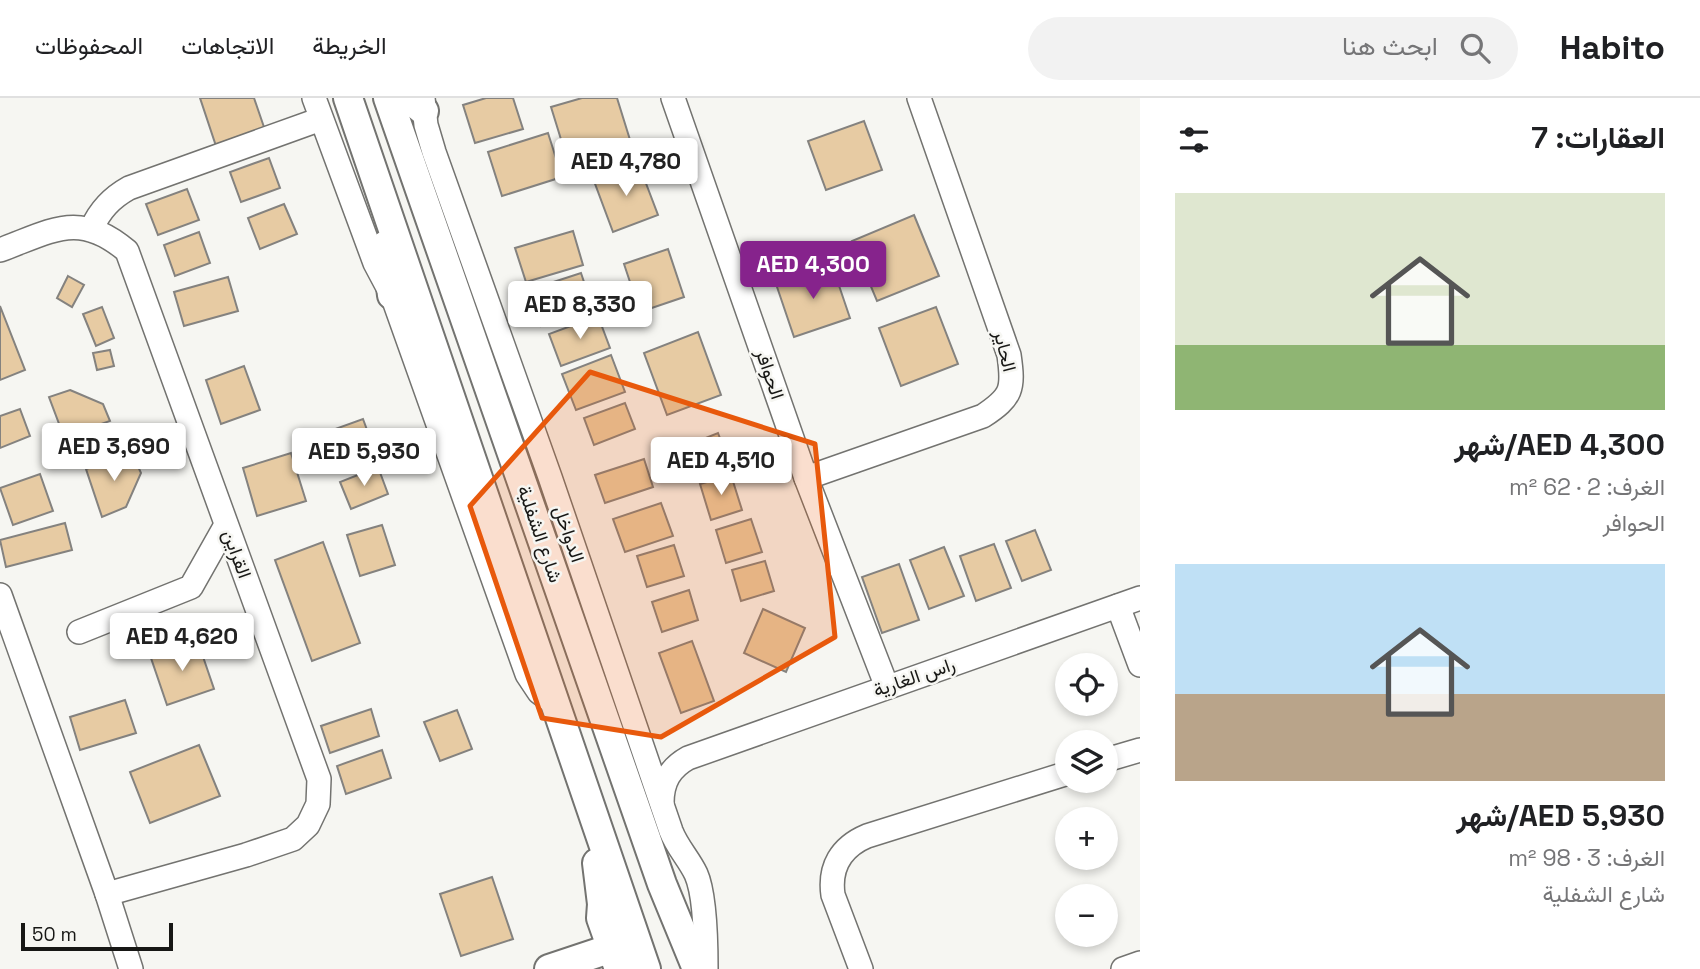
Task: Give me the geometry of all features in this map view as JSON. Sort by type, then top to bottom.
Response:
[{"type":"street","points":[[348,98],[646,969]]},
{"type":"street","name":"شارع الشفلية","points":[[388,98],[662,884],[697,969]]},
{"type":"street","name":"الحوافر","points":[[673,98],[806,478],[887,687]]},
{"type":"street","name":"الحاير","points":[[806,478],[983,416],[1006,399],[1012,388],[1009,355],[919,98]]},
{"type":"street","name":"الدواخل","points":[[419,102],[434,152],[541,451],[674,840],[698,881],[706,969]]},
{"type":"street","points":[[0,250],[72,226],[92,228],[110,201],[129,188],[318,109],[374,263],[392,295],[527,674],[539,691],[555,704]]},
{"type":"street","points":[[376,180],[392,295]]},
{"type":"street","name":"القراين","points":[[92,228],[112,238],[127,251],[319,779],[318,804],[308,825],[293,839],[107,894]]},
{"type":"street","points":[[79,632],[191,587],[226,525]]},
{"type":"street","points":[[0,595],[107,894],[131,969]]},
{"type":"street","points":[[1129,602],[1140,665]]},
{"type":"street","name":"راس الغارية","points":[[662,803],[664,784],[668,776],[680,762],[688,758],[1129,602]]},
{"type":"street","points":[[641,744],[659,754],[688,758]]},
{"type":"street","points":[[1118,756],[1140,750]]},
{"type":"street","points":[[549,969],[615,958],[601,918],[600,873],[579,775]]},
{"type":"street","points":[[861,969],[833,895],[835,864],[848,847],[867,836],[1055,777]]},
{"type":"street","points":[[1123,969],[1140,963]]},
{"type":"highlighted area","points":[[590,372],[815,444],[835,637],[661,737],[542,718],[470,506]]},
{"type":"building","points":[[200,98],[254,98],[265,130],[216,146]]},
{"type":"building","points":[[486,98],[513,98],[523,129],[475,143],[463,105]]},
{"type":"building","points":[[582,98],[617,98],[631,143],[568,162],[551,107]]},
{"type":"building","points":[[864,121],[882,170],[826,190],[808,141]]},
{"type":"building","points":[[548,133],[562,177],[502,196],[488,152]]},
{"type":"building","points":[[269,158],[280,188],[241,202],[230,172]]},
{"type":"building","points":[[639,165],[658,215],[613,232],[594,181]]},
{"type":"building","points":[[187,189],[199,220],[158,235],[146,204]]},
{"type":"building","points":[[284,204],[297,234],[260,249],[248,218]]},
{"type":"building","points":[[914,215],[939,276],[877,301],[852,241]]},
{"type":"building","points":[[573,231],[583,265],[526,282],[515,248]]},
{"type":"building","points":[[199,232],[210,263],[175,276],[164,245]]},
{"type":"building","points":[[668,249],[684,297],[640,312],[624,264]]},
{"type":"building","points":[[832,265],[850,318],[794,337],[776,284]]},
{"type":"building","points":[[581,273],[593,309],[541,326],[529,290]]},
{"type":"building","points":[[68,276],[84,285],[72,307],[57,298]]},
{"type":"building","points":[[228,277],[238,311],[184,326],[174,292]]},
{"type":"building","points":[[0,306],[25,370],[0,380]]},
{"type":"building","points":[[102,307],[114,338],[96,346],[83,314]]},
{"type":"building","points":[[936,307],[958,364],[901,386],[879,328]]},
{"type":"building","points":[[598,316],[610,348],[561,366],[549,334]]},
{"type":"building","points":[[698,332],[721,395],[667,415],[644,353]]},
{"type":"building","points":[[110,350],[114,366],[97,370],[93,353]]},
{"type":"building","points":[[611,355],[625,392],[576,410],[562,374]]},
{"type":"building","points":[[244,366],[260,410],[221,424],[206,380]]},
{"type":"building","points":[[70,390],[103,404],[110,421],[64,437],[49,397]]},
{"type":"building","points":[[625,403],[635,429],[594,445],[584,418]]},
{"type":"building","points":[[20,409],[30,436],[0,448],[0,416]]},
{"type":"building","points":[[363,419],[374,449],[335,463],[324,433]]},
{"type":"building","points":[[718,433],[729,462],[695,476],[683,447]]},
{"type":"building","points":[[132,453],[141,473],[126,507],[102,517],[86,469]]},
{"type":"building","points":[[291,453],[306,501],[257,516],[243,468]]},
{"type":"building","points":[[644,459],[653,487],[605,503],[595,475]]},
{"type":"building","points":[[378,467],[388,494],[351,509],[340,482]]},
{"type":"building","points":[[40,474],[53,511],[13,525],[0,488]]},
{"type":"building","points":[[731,475],[742,510],[711,520],[700,484]]},
{"type":"building","points":[[661,503],[673,536],[625,552],[613,519]]},
{"type":"building","points":[[751,519],[762,552],[726,563],[716,530]]},
{"type":"building","points":[[65,523],[72,550],[6,567],[0,540]]},
{"type":"building","points":[[382,525],[395,565],[360,576],[347,535]]},
{"type":"building","points":[[1035,530],[1051,570],[1022,581],[1006,541]]},
{"type":"building","points":[[323,542],[360,643],[312,661],[275,560]]},
{"type":"building","points":[[994,544],[1011,588],[976,601],[960,556]]},
{"type":"building","points":[[674,545],[684,576],[647,587],[637,556]]},
{"type":"building","points":[[944,547],[964,596],[929,609],[910,560]]},
{"type":"building","points":[[765,561],[774,591],[741,601],[732,570]]},
{"type":"building","points":[[899,564],[919,620],[882,633],[862,577]]},
{"type":"building","points":[[689,590],[698,620],[662,632],[652,602]]},
{"type":"building","points":[[763,609],[805,628],[786,672],[744,653]]},
{"type":"building","points":[[692,641],[714,701],[681,713],[659,653]]},
{"type":"building","points":[[198,642],[214,689],[167,705],[151,658]]},
{"type":"building","points":[[125,700],[136,733],[80,750],[70,717]]},
{"type":"building","points":[[371,709],[379,736],[330,753],[321,726]]},
{"type":"building","points":[[457,710],[472,749],[440,761],[424,722]]},
{"type":"building","points":[[199,745],[220,796],[150,823],[130,772]]},
{"type":"building","points":[[382,750],[391,778],[346,794],[337,766]]},
{"type":"building","points":[[492,877],[513,939],[461,956],[440,894]]}]
